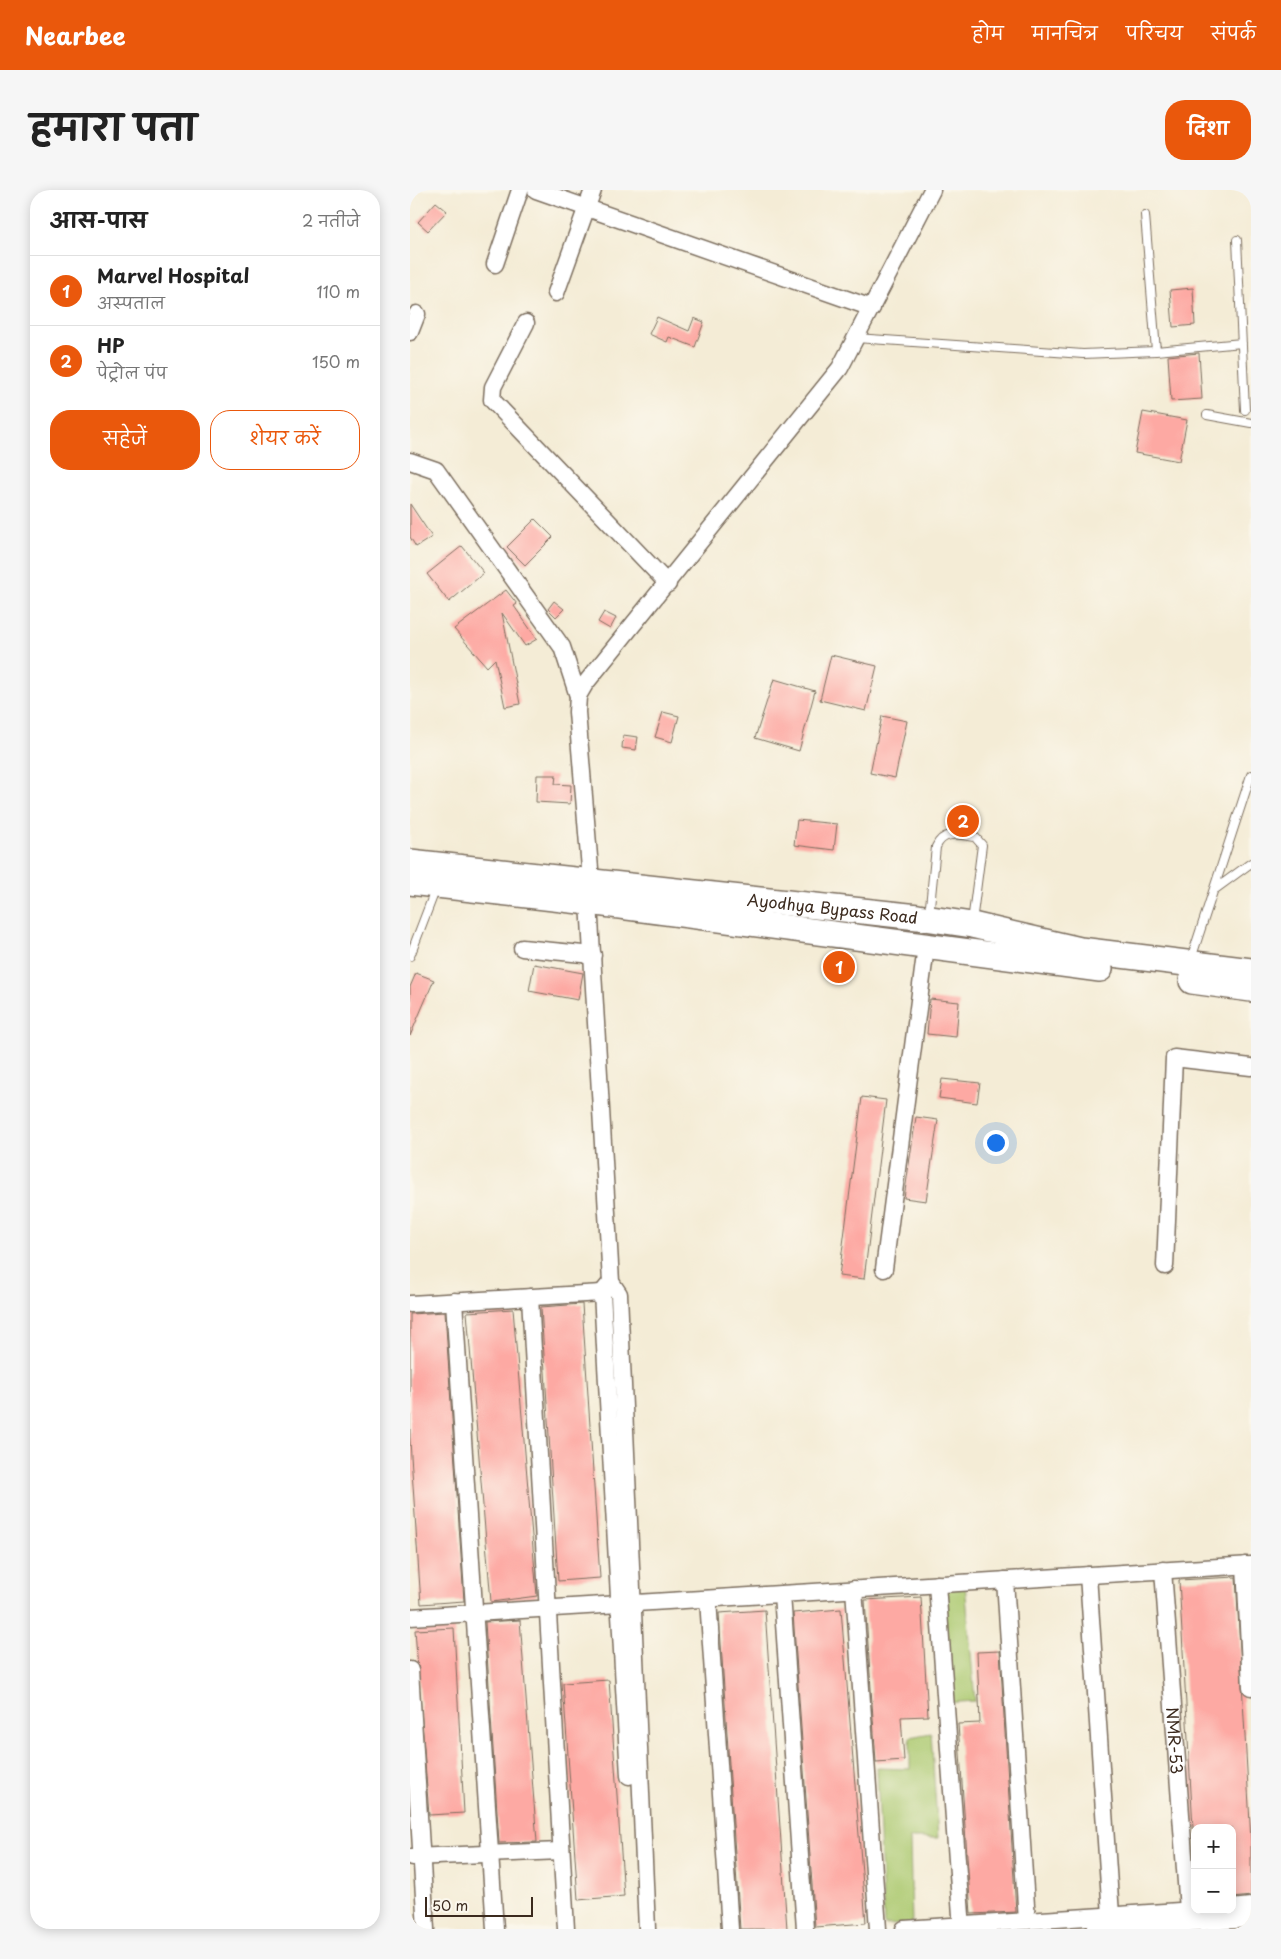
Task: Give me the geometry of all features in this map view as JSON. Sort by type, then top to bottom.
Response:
[{"type":"main road","name":"Ayodhya Bypass Road","points":[[410,862],[926,947],[1251,989]]},
{"type":"main road","name":"Ayodhya Bypass Road","points":[[410,882],[437,886],[590,892],[929,918],[972,924],[1080,950],[1251,971]]},
{"type":"main road","points":[[926,947],[929,918]]},
{"type":"main road","points":[[968,952],[972,924]]},
{"type":"street","points":[[495,264],[520,190]]},
{"type":"street","points":[[536,190],[872,308]]},
{"type":"street","points":[[556,293],[593,190]]},
{"type":"street","points":[[578,696],[585,684],[668,584],[840,368],[932,190]]},
{"type":"street","points":[[410,332],[417,314]]},
{"type":"street","points":[[526,322],[493,386],[492,400],[668,584]]},
{"type":"street","points":[[410,461],[436,470],[562,647],[578,696],[577,712],[590,892],[607,1287]]},
{"type":"street","points":[[884,1269],[926,947]]},
{"type":"street","points":[[522,948],[593,955]]},
{"type":"street","points":[[1165,1266],[1174,1058],[1251,1067]]},
{"type":"street","points":[[410,1304],[530,1297],[607,1287],[619,1294],[626,1605],[637,1929]]},
{"type":"street","points":[[530,1297],[566,1929]]},
{"type":"street","points":[[454,1301],[495,1929]]},
{"type":"street","points":[[410,1617],[1248,1565],[1251,1687]]},
{"type":"street","name":"NMR-53","points":[[1163,1570],[1191,1898]]},
{"type":"street","points":[[1088,1575],[1112,1916]]},
{"type":"street","points":[[1005,1580],[1027,1921]]},
{"type":"street","points":[[937,1584],[962,1927]]},
{"type":"street","points":[[854,1590],[878,1929]]},
{"type":"street","points":[[782,1594],[805,1929]]},
{"type":"street","points":[[708,1599],[730,1929]]},
{"type":"street","points":[[626,1605],[647,1929]]},
{"type":"street","points":[[410,1670],[416,1856],[426,1929]]},
{"type":"street","points":[[416,1856],[562,1851]]},
{"type":"street","points":[[1233,1919],[1251,1906]]},
{"type":"street","points":[[1095,1925],[1112,1916],[1191,1910]]},
{"type":"street","points":[[904,1929],[962,1927],[1027,1921],[1164,1927],[1233,1919],[1251,1919]]},
{"type":"lane","points":[[1145,215],[1156,351]]},
{"type":"lane","points":[[1237,240],[1245,410]]},
{"type":"lane","points":[[856,338],[1083,354],[1156,351],[1242,343]]},
{"type":"lane","points":[[1207,415],[1251,423]]},
{"type":"lane","points":[[1189,964],[1251,775]]},
{"type":"lane","points":[[929,918],[938,842],[947,835],[953,834],[975,837],[980,841],[983,851],[972,924]]},
{"type":"lane","points":[[1214,890],[1251,863]]},
{"type":"lane","points":[[410,956],[437,886]]},
{"type":"green space","points":[[965,1583],[975,1701],[942,1703],[937,1584]]},
{"type":"green space","points":[[931,1733],[938,1838],[910,1838],[912,1924],[884,1925],[877,1768],[910,1769],[910,1737]]},
{"type":"building","points":[[436,202],[447,211],[428,231],[418,222]]},
{"type":"building","points":[[1193,288],[1195,325],[1173,327],[1170,290]]},
{"type":"building","points":[[657,317],[689,331],[694,318],[704,322],[695,347],[669,337],[667,342],[649,334]]},
{"type":"building","points":[[1199,353],[1202,399],[1171,401],[1168,356]]},
{"type":"building","points":[[1143,412],[1187,420],[1179,461],[1135,453]]},
{"type":"building","points":[[410,504],[432,537],[416,547],[410,537]]},
{"type":"building","points":[[535,519],[553,537],[525,565],[507,547]]},
{"type":"building","points":[[462,546],[484,573],[449,602],[427,574]]},
{"type":"building","points":[[506,590],[517,604],[514,606],[537,639],[525,646],[502,613],[520,704],[505,707],[495,659],[487,667],[454,629]]},
{"type":"building","points":[[554,601],[564,609],[556,617],[548,609]]},
{"type":"building","points":[[604,612],[616,618],[610,629],[598,622]]},
{"type":"building","points":[[831,655],[877,666],[866,711],[820,700]]},
{"type":"building","points":[[774,679],[815,691],[799,751],[755,738]]},
{"type":"building","points":[[663,712],[679,716],[672,742],[655,737]]},
{"type":"building","points":[[882,716],[907,721],[895,778],[870,773]]},
{"type":"building","points":[[623,735],[638,737],[636,750],[622,748]]},
{"type":"building","points":[[537,775],[556,775],[555,784],[571,785],[570,804],[536,802]]},
{"type":"building","points":[[797,820],[837,824],[834,850],[794,845]]},
{"type":"building","points":[[534,964],[583,973],[578,1000],[529,991]]},
{"type":"building","points":[[416,973],[434,980],[410,1036],[410,987]]},
{"type":"building","points":[[930,999],[959,1002],[956,1037],[927,1034]]},
{"type":"building","points":[[942,1079],[980,1083],[977,1103],[939,1098]]},
{"type":"building","points":[[862,1097],[886,1100],[864,1279],[839,1276]]},
{"type":"building","points":[[916,1117],[938,1120],[926,1201],[904,1198]]},
{"type":"building","points":[[582,1304],[600,1578],[558,1581],[541,1307]]},
{"type":"building","points":[[513,1309],[537,1596],[491,1602],[467,1312]]},
{"type":"building","points":[[445,1312],[464,1601],[421,1604],[410,1441],[410,1314]]},
{"type":"building","points":[[1236,1577],[1251,1841],[1251,1896],[1236,1898],[1236,1824],[1193,1824],[1179,1580]]},
{"type":"building","points":[[921,1597],[928,1716],[901,1717],[904,1760],[876,1762],[865,1600]]},
{"type":"building","points":[[841,1609],[866,1923],[815,1927],[793,1613]]},
{"type":"building","points":[[765,1610],[787,1929],[740,1929],[719,1613]]},
{"type":"building","points":[[520,1620],[537,1842],[499,1843],[485,1622]]},
{"type":"building","points":[[454,1628],[464,1813],[429,1815],[415,1630]]},
{"type":"building","points":[[1000,1651],[1016,1912],[971,1914],[958,1724],[980,1723],[977,1652]]},
{"type":"building","points":[[609,1680],[624,1896],[578,1900],[563,1683]]},
{"type":"place","name":"HP","points":[[963,821]]},
{"type":"place","name":"Marvel Hospital","points":[[839,967]]}]
